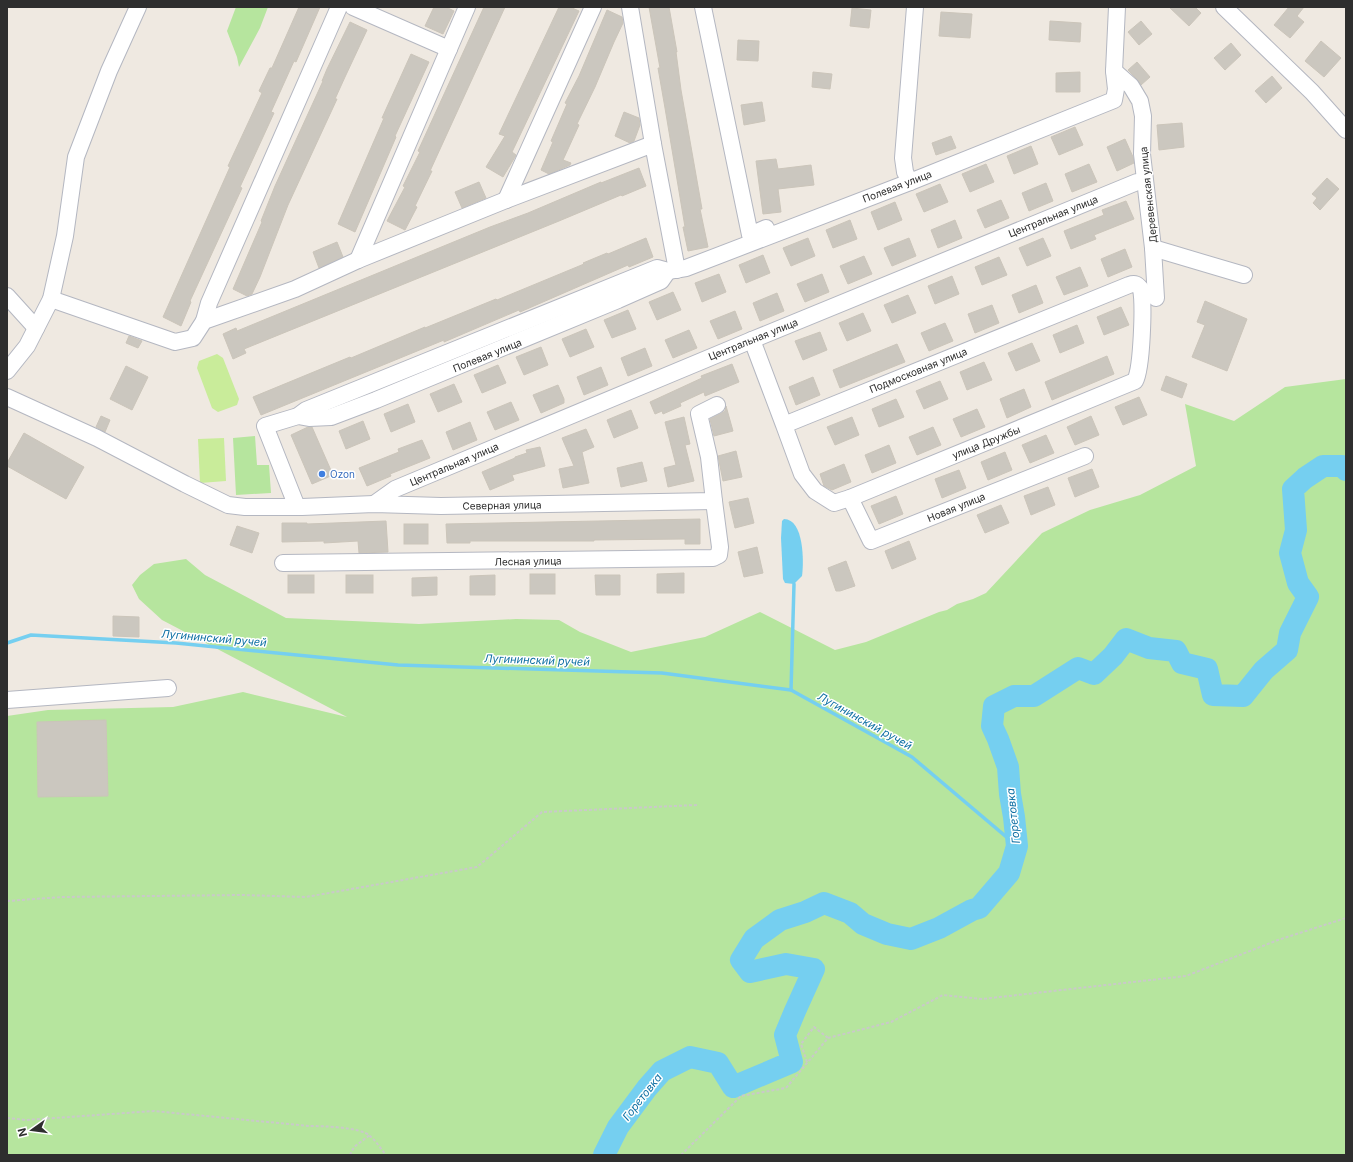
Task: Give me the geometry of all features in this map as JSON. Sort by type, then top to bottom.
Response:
[{"type":"street","points":[[7,371],[27,346],[51,300],[65,236],[76,157],[109,71],[138,7]]},
{"type":"street","points":[[51,300],[175,342],[192,338],[204,321],[209,303],[339,7]]},
{"type":"street","points":[[353,7],[449,49]]},
{"type":"street","points":[[358,260],[467,7]]},
{"type":"street","points":[[506,200],[593,7]]},
{"type":"street","points":[[630,7],[672,271]]},
{"type":"street","points":[[703,7],[750,235],[908,177],[936,162],[1116,89],[1114,72],[1117,7]]},
{"type":"street","points":[[908,177],[903,158],[915,7]]},
{"type":"street","points":[[1224,7],[1312,92],[1346,130]]},
{"type":"street","name":"Деревенская улица","points":[[1114,72],[1131,86],[1140,101],[1143,116],[1142,154],[1153,248],[1156,298]]},
{"type":"street","points":[[204,321],[295,289],[358,260],[506,200],[653,144]]},
{"type":"street","name":"Полевая улица","points":[[297,506],[265,426],[298,416],[306,410],[657,268],[672,271],[686,268],[908,177]]},
{"type":"street","name":"Центральная улица","points":[[374,504],[394,489],[1137,182]]},
{"type":"street","points":[[1153,248],[1244,275]]},
{"type":"street","name":"Полевая улица","points":[[298,416],[309,418],[331,417],[494,353],[662,281],[672,271]]},
{"type":"street","name":"Подмосковная улица","points":[[784,425],[1129,285],[1138,285]]},
{"type":"street","name":"улица Дружбы","points":[[784,425],[802,474],[815,492],[834,503],[850,498],[1135,381],[1138,376],[1141,341],[1142,293],[1138,285]]},
{"type":"street","points":[[7,296],[36,328]]},
{"type":"street","points":[[487,337],[494,353]]},
{"type":"street","points":[[752,340],[784,425]]},
{"type":"street","name":"Северная улица","points":[[7,397],[97,438],[228,505],[245,507],[374,504],[441,506],[714,501]]},
{"type":"street","points":[[714,501],[709,457],[699,414],[717,405]]},
{"type":"street","name":"Новая улица","points":[[850,498],[871,541],[1085,456]]},
{"type":"street","name":"Лесная улица","points":[[283,563],[713,558],[719,555],[720,547],[714,501]]},
{"type":"street","points":[[7,700],[168,688]]},
{"type":"path","points":[[7,901],[62,897],[306,897],[477,868],[542,812],[697,805]]},
{"type":"path","points":[[681,1155],[741,1096],[786,1088],[828,1038],[891,1022],[943,995],[982,999],[1186,976],[1278,940],[1346,918]]},
{"type":"path","points":[[808,1062],[801,1044],[814,1027],[828,1038]]},
{"type":"path","points":[[7,1118],[26,1120],[154,1111],[310,1126],[329,1126],[363,1131],[370,1135],[386,1155]]},
{"type":"path","points":[[350,1155],[354,1147],[370,1135]]},
{"type":"green space","points":[[236,7],[268,7],[260,28],[239,67],[237,57],[227,31]]},
{"type":"green space","points":[[217,354],[223,358],[239,399],[237,405],[218,412],[212,408],[197,368],[199,361]]},
{"type":"green space","points":[[1346,379],[1346,1155],[7,1155],[7,716],[48,710],[173,707],[243,692],[347,717],[162,620],[139,599],[132,585],[140,575],[154,564],[186,559],[205,575],[286,618],[419,624],[516,619],[559,620],[580,632],[631,652],[705,637],[760,612],[835,650],[866,642],[986,593],[1042,533],[1090,510],[1140,495],[1196,466],[1185,404],[1234,421],[1285,387]]},
{"type":"green space","points":[[255,436],[257,465],[269,465],[271,493],[236,495],[233,438]]},
{"type":"green space","points":[[224,438],[226,481],[200,483],[198,439]]},
{"type":"water","points":[[784,519],[791,521],[796,526],[801,542],[803,561],[802,576],[794,584],[785,583],[783,579],[781,538],[782,521]]},
{"type":"building","points":[[299,7],[320,7],[296,62],[294,61],[271,112],[274,113],[240,187],[242,188],[190,301],[191,302],[181,326],[163,317],[230,167],[228,166],[262,93],[259,91],[270,68],[272,68]]},
{"type":"building","points":[[434,7],[446,7],[454,11],[443,34],[425,26]]},
{"type":"building","points":[[484,7],[505,7],[430,171],[432,171],[415,206],[417,207],[405,230],[387,221],[405,187],[403,186],[420,152],[418,151]]},
{"type":"building","points":[[559,7],[570,7],[579,11],[512,152],[516,155],[503,177],[486,167],[505,136],[499,134]]},
{"type":"building","points":[[649,7],[669,7],[677,52],[681,90],[702,209],[700,209],[708,247],[688,251],[658,68],[660,68]]},
{"type":"building","points":[[1169,7],[1195,7],[1201,13],[1189,26]]},
{"type":"building","points":[[1289,7],[1304,7],[1297,16],[1304,22],[1290,38],[1274,25]]},
{"type":"building","points":[[852,8],[871,10],[869,28],[850,26]]},
{"type":"building","points":[[607,10],[622,17],[623,23],[577,124],[579,125],[563,160],[571,163],[570,165],[549,174],[541,170],[553,142],[551,141],[567,104],[565,103],[579,76]]},
{"type":"building","points":[[941,12],[972,14],[970,38],[939,36]]},
{"type":"building","points":[[1050,21],[1081,23],[1080,42],[1049,40]]},
{"type":"building","points":[[1141,21],[1152,34],[1139,45],[1128,32]]},
{"type":"building","points":[[350,22],[367,30],[288,205],[260,277],[252,294],[247,296],[233,289],[262,222],[261,221],[275,186],[323,81],[327,69]]},
{"type":"building","points":[[738,40],[759,41],[758,61],[737,60]]},
{"type":"building","points":[[1321,41],[1341,58],[1324,77],[1305,61]]},
{"type":"building","points":[[1231,43],[1241,55],[1225,70],[1214,58]]},
{"type":"building","points":[[411,54],[429,62],[395,136],[396,137],[355,232],[338,224],[384,118],[382,118]]},
{"type":"building","points":[[1137,62],[1150,77],[1141,85],[1128,70]]},
{"type":"building","points":[[813,72],[832,74],[830,89],[812,87]]},
{"type":"building","points":[[1080,72],[1080,92],[1056,92],[1056,73]]},
{"type":"building","points":[[1272,76],[1282,88],[1266,103],[1255,91]]},
{"type":"building","points":[[762,102],[765,121],[744,125],[741,105]]},
{"type":"building","points":[[624,112],[639,118],[640,125],[634,141],[630,143],[615,136]]},
{"type":"building","points":[[1182,123],[1184,147],[1159,150],[1157,125]]},
{"type":"building","points":[[1075,127],[1083,145],[1059,155],[1051,137]]},
{"type":"building","points":[[951,136],[956,148],[936,155],[932,143]]},
{"type":"building","points":[[1125,139],[1134,163],[1117,171],[1107,147]]},
{"type":"building","points":[[1031,146],[1038,164],[1014,174],[1007,156]]},
{"type":"building","points":[[776,159],[778,169],[811,165],[814,185],[778,189],[781,212],[763,214],[756,161]]},
{"type":"building","points":[[986,164],[994,182],[970,192],[962,174]]},
{"type":"building","points":[[1089,164],[1097,182],[1072,192],[1065,174]]},
{"type":"building","points":[[639,168],[646,186],[244,349],[246,353],[233,359],[223,334],[236,328],[237,331],[490,227]]},
{"type":"building","points":[[1327,178],[1339,189],[1320,210],[1313,203],[1317,198],[1312,194]]},
{"type":"building","points":[[479,182],[486,198],[462,208],[455,192]]},
{"type":"building","points":[[1046,183],[1053,201],[1029,211],[1022,193]]},
{"type":"building","points":[[940,184],[948,202],[924,212],[916,194]]},
{"type":"building","points":[[1001,200],[1009,218],[985,228],[977,210]]},
{"type":"building","points":[[1126,201],[1134,219],[1094,235],[1096,239],[1071,249],[1064,231],[1104,215],[1102,210]]},
{"type":"building","points":[[895,202],[902,220],[878,230],[871,212]]},
{"type":"building","points":[[850,220],[857,239],[833,248],[826,230]]},
{"type":"building","points":[[955,220],[962,238],[938,248],[931,230]]},
{"type":"building","points":[[646,238],[653,257],[629,267],[628,265],[520,312],[519,310],[444,342],[444,340],[261,415],[253,397],[425,327],[496,299],[497,300]]},
{"type":"building","points":[[808,238],[815,256],[791,266],[783,248]]},
{"type":"building","points":[[909,238],[916,256],[892,266],[884,248]]},
{"type":"building","points":[[1043,238],[1051,256],[1027,266],[1019,248]]},
{"type":"building","points":[[337,242],[343,257],[319,268],[313,252]]},
{"type":"building","points":[[1125,249],[1132,267],[1108,277],[1101,259]]},
{"type":"building","points":[[763,255],[770,273],[746,283],[739,265]]},
{"type":"building","points":[[864,256],[872,274],[848,284],[840,266]]},
{"type":"building","points":[[999,257],[1007,275],[982,285],[975,267]]},
{"type":"building","points":[[1080,267],[1088,286],[1064,295],[1056,277]]},
{"type":"building","points":[[719,274],[726,292],[702,302],[695,283]]},
{"type":"building","points":[[822,274],[829,292],[805,302],[797,284]]},
{"type":"building","points":[[952,276],[959,294],[935,304],[928,286]]},
{"type":"building","points":[[1036,285],[1043,303],[1019,313],[1012,295]]},
{"type":"building","points":[[673,292],[681,310],[657,320],[649,302]]},
{"type":"building","points":[[777,293],[784,311],[760,321],[753,303]]},
{"type":"building","points":[[908,295],[916,313],[892,323],[884,305]]},
{"type":"building","points":[[1205,301],[1247,319],[1227,371],[1192,357],[1205,325],[1197,322]]},
{"type":"building","points":[[992,305],[999,323],[975,333],[968,314]]},
{"type":"building","points":[[1121,307],[1129,325],[1104,335],[1097,317]]},
{"type":"building","points":[[628,310],[636,329],[612,338],[604,320]]},
{"type":"building","points":[[735,311],[742,329],[718,339],[710,321]]},
{"type":"building","points":[[863,313],[871,331],[847,341],[839,323]]},
{"type":"building","points":[[945,323],[953,341],[929,351],[921,333]]},
{"type":"building","points":[[1077,325],[1084,343],[1060,353],[1053,335]]},
{"type":"building","points":[[586,329],[594,347],[570,357],[562,339]]},
{"type":"building","points":[[689,330],[697,348],[673,358],[665,340]]},
{"type":"building","points":[[820,332],[827,350],[803,360],[795,341]]},
{"type":"building","points":[[129,336],[142,341],[138,348],[126,343]]},
{"type":"building","points":[[1032,343],[1040,361],[1016,371],[1008,353]]},
{"type":"building","points":[[897,344],[905,362],[840,388],[833,370]]},
{"type":"building","points":[[541,347],[548,365],[524,375],[516,357]]},
{"type":"building","points":[[645,348],[652,366],[628,376],[621,358]]},
{"type":"building","points":[[1107,356],[1114,374],[1052,400],[1045,382]]},
{"type":"building","points":[[984,362],[992,380],[967,390],[960,372]]},
{"type":"building","points":[[732,364],[739,382],[705,396],[704,392],[680,403],[681,406],[663,414],[662,411],[655,414],[650,402],[702,378],[701,376]]},
{"type":"building","points":[[498,365],[506,383],[482,393],[474,375]]},
{"type":"building","points":[[126,366],[148,377],[132,410],[110,399]]},
{"type":"building","points":[[601,367],[608,385],[584,395],[577,377]]},
{"type":"building","points":[[1166,376],[1187,384],[1182,398],[1161,390]]},
{"type":"building","points":[[813,377],[820,395],[796,405],[789,387]]},
{"type":"building","points":[[940,381],[948,399],[924,409],[916,391]]},
{"type":"building","points":[[454,384],[462,402],[438,412],[430,394]]},
{"type":"building","points":[[558,385],[564,399],[564,403],[541,413],[533,395]]},
{"type":"building","points":[[1024,389],[1031,407],[1007,418],[1000,399]]},
{"type":"building","points":[[1139,397],[1147,415],[1123,425],[1115,407]]},
{"type":"building","points":[[896,399],[904,417],[879,427],[872,409]]},
{"type":"building","points":[[511,402],[519,420],[495,430],[487,412]]},
{"type":"building","points":[[408,404],[415,422],[391,432],[384,414]]},
{"type":"building","points":[[726,406],[733,431],[714,436],[710,419],[725,411]]},
{"type":"building","points":[[977,409],[985,427],[961,437],[953,419]]},
{"type":"building","points":[[631,410],[638,428],[614,438],[607,420]]},
{"type":"building","points":[[101,416],[110,420],[105,432],[96,427]]},
{"type":"building","points":[[1091,416],[1099,435],[1075,445],[1067,427]]},
{"type":"building","points":[[684,417],[690,444],[685,445],[694,481],[668,487],[664,468],[676,465],[665,422]]},
{"type":"building","points":[[852,417],[859,435],[835,445],[827,427]]},
{"type":"building","points":[[363,421],[370,439],[346,449],[339,431]]},
{"type":"building","points":[[470,422],[477,440],[453,450],[446,432]]},
{"type":"building","points":[[308,427],[312,427],[333,475],[312,484],[291,435]]},
{"type":"building","points":[[933,427],[941,445],[917,455],[909,437]]},
{"type":"building","points":[[586,429],[594,447],[582,452],[589,483],[563,488],[559,469],[574,466],[562,438]]},
{"type":"building","points":[[24,433],[84,467],[66,499],[7,466],[7,463]]},
{"type":"building","points":[[1046,435],[1054,453],[1030,463],[1022,445]]},
{"type":"building","points":[[422,440],[430,458],[390,474],[391,476],[367,486],[359,468],[399,452],[398,449]]},
{"type":"building","points":[[889,445],[896,463],[872,473],[865,455]]},
{"type":"building","points":[[540,447],[545,466],[512,475],[514,480],[490,490],[482,472],[527,453],[526,450]]},
{"type":"building","points":[[736,451],[742,477],[723,481],[718,456]]},
{"type":"building","points":[[1005,452],[1012,470],[988,480],[981,462]]},
{"type":"building","points":[[642,462],[647,481],[621,487],[617,468]]},
{"type":"building","points":[[844,464],[851,482],[832,490],[824,486],[820,474]]},
{"type":"building","points":[[1092,469],[1099,487],[1075,497],[1068,478]]},
{"type":"building","points":[[959,470],[966,488],[942,498],[935,479]]},
{"type":"building","points":[[1048,487],[1055,505],[1031,515],[1024,496]]},
{"type":"building","points":[[896,496],[903,514],[879,524],[871,506]]},
{"type":"building","points":[[748,498],[754,523],[735,528],[729,502]]},
{"type":"building","points":[[1001,505],[1009,523],[985,533],[977,515]]},
{"type":"building","points":[[700,519],[700,544],[685,544],[685,539],[470,541],[470,543],[447,543],[446,524]]},
{"type":"building","points":[[386,521],[388,552],[359,553],[358,541],[324,543],[324,541],[282,542],[282,523],[307,524]]},
{"type":"building","points":[[404,524],[428,524],[428,544],[404,544]]},
{"type":"building","points":[[237,526],[259,533],[252,553],[230,545]]},
{"type":"building","points":[[909,541],[916,559],[892,569],[885,551]]},
{"type":"building","points":[[757,547],[763,573],[744,577],[738,552]]},
{"type":"building","points":[[846,561],[855,586],[836,591],[828,568]]},
{"type":"building","points":[[684,573],[684,593],[657,593],[657,574]]},
{"type":"building","points":[[530,574],[555,574],[555,594],[530,594]]},
{"type":"building","points":[[288,575],[314,575],[314,593],[288,593]]},
{"type":"building","points":[[346,575],[373,575],[373,593],[346,593]]},
{"type":"building","points":[[495,575],[495,595],[470,595],[470,576]]},
{"type":"building","points":[[595,575],[620,575],[620,595],[596,595]]},
{"type":"building","points":[[437,577],[437,595],[412,596],[412,578]]},
{"type":"building","points":[[113,616],[139,617],[139,637],[113,636]]},
{"type":"building","points":[[106,720],[108,796],[38,797],[37,722]]},
{"type":"waterway","name":"Горетовка","points":[[604,1155],[618,1127],[647,1088],[662,1071],[690,1057],[718,1063],[733,1087],[792,1062],[785,1035],[814,969],[786,964],[750,972],[741,960],[754,939],[780,920],[805,912],[824,903],[850,913],[863,924],[887,934],[911,939],[939,928],[972,910],[979,908],[1009,873],[1017,846],[1008,767],[992,726],[994,706],[1014,696],[1034,696],[1078,668],[1094,674],[1113,656],[1126,639],[1149,648],[1176,651],[1182,663],[1207,669],[1213,695],[1243,696],[1264,670],[1287,650],[1290,633],[1308,597],[1298,583],[1290,553],[1296,530],[1293,489],[1305,478],[1323,466],[1342,466],[1346,470]]},
{"type":"waterway","points":[[791,690],[794,584]]},
{"type":"waterway","name":"Лугининский ручей","points":[[7,643],[31,635],[176,643],[398,665],[662,673],[791,690],[912,757],[1017,846]]},
{"type":"place","name":"Ozon","points":[[322,474]]}]
